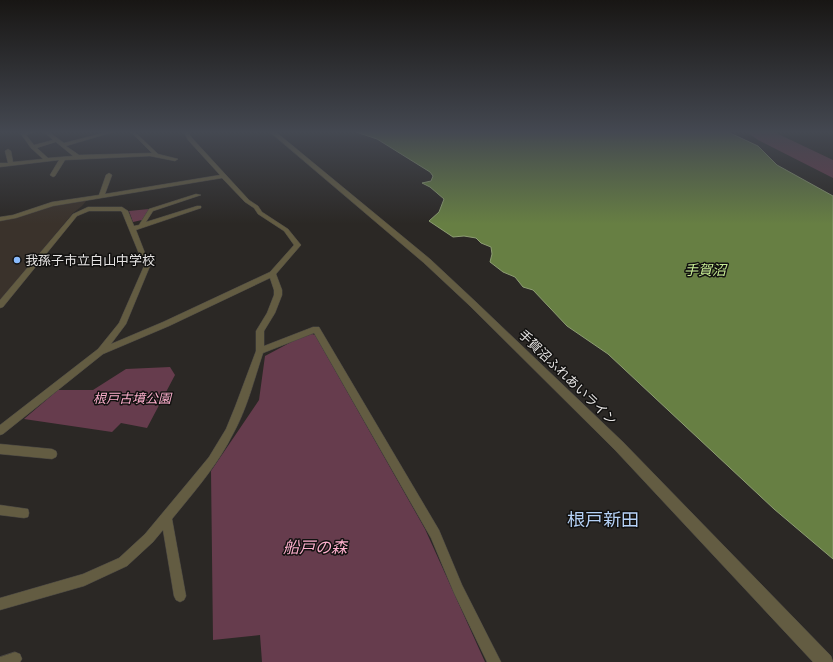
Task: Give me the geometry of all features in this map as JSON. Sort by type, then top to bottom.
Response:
[{"type":"street","points":[[0,165],[11,163]]},
{"type":"street","points":[[53,175],[61,163]]},
{"type":"street","points":[[100,352],[166,324],[272,274],[298,244],[286,230],[260,213],[256,207],[248,201],[212,163]]},
{"type":"street","name":"手賀沼ふれあいライン","points":[[310,163],[421,256],[620,446],[825,662]]},
{"type":"street","points":[[102,195],[109,175]]},
{"type":"street","points":[[0,219],[14,217],[52,204],[224,176]]},
{"type":"street","points":[[141,226],[151,210],[198,195]]},
{"type":"street","points":[[132,229],[199,207]]},
{"type":"street","points":[[0,305],[77,213],[88,209],[122,209],[125,211],[147,266],[122,324],[100,352],[0,431]]},
{"type":"street","points":[[0,604],[84,580],[122,562],[149,538],[166,518],[213,460],[230,431],[260,352],[260,331],[278,295],[278,290],[272,274]]},
{"type":"street","points":[[260,352],[316,329],[435,534],[458,589],[494,662]]},
{"type":"street","points":[[0,449],[52,454]]},
{"type":"street","points":[[0,510],[24,513]]},
{"type":"street","points":[[166,518],[180,596]]},
{"type":"shaded area","name":"我孫子市立白山中学校","points":[[87,200],[73,213],[0,301],[0,220],[53,205]]},
{"type":"green space","points":[[803,163],[833,163],[833,178]]},
{"type":"green space","points":[[149,209],[142,220],[133,222],[129,211]]},
{"type":"green space","name":"船戸の森","points":[[312,334],[315,335],[425,529],[485,662],[262,662],[260,635],[213,640],[211,471],[259,400],[265,356],[295,340]]},
{"type":"green space","name":"根戸古墳公園","points":[[170,367],[175,375],[147,428],[121,423],[112,432],[24,419],[58,390],[93,390],[126,369]]},
{"type":"water","name":"手賀沼","points":[[415,163],[775,163],[833,196],[833,559],[774,509],[608,354],[567,326],[533,290],[523,287],[515,277],[503,272],[490,262],[492,254],[491,247],[481,243],[476,238],[464,236],[453,237],[429,221],[439,212],[444,199],[430,187],[422,183],[431,181],[433,176],[430,172]]},
{"type":"place","name":"我孫子市立白山中学校","points":[[17,260]]},
{"type":"district","name":"根戸新田","points":[[603,520]]}]
